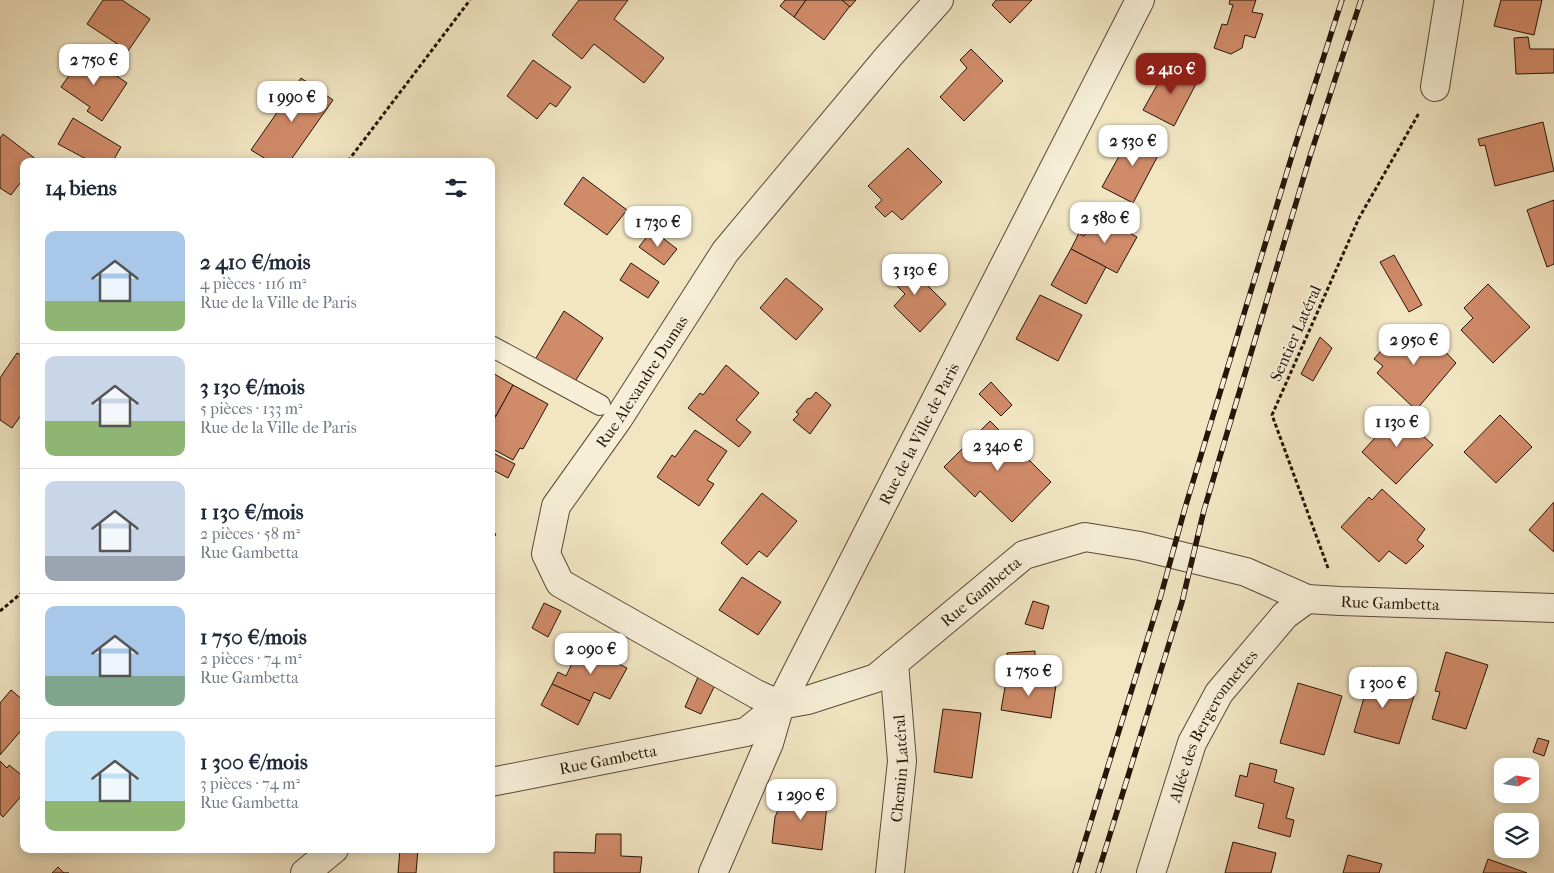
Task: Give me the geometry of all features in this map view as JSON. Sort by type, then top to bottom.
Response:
[{"type":"street","name":"Rue Alexandre Dumas","points":[[780,705],[756,694],[560,583],[546,554],[556,506],[618,419],[725,252],[938,0]]},
{"type":"street","name":"Rue de la Ville de Paris","points":[[713,873],[769,743],[780,705],[1140,0]]},
{"type":"street","points":[[1435,87],[1449,0]]},
{"type":"street","name":"Rue Gambetta","points":[[495,781],[746,732],[780,705],[808,700],[876,678],[1024,555],[1085,537],[1140,546],[1246,572],[1307,599],[1554,608]]},
{"type":"street","name":"Allée des Bergeronnettes","points":[[1151,873],[1192,744],[1219,693],[1285,615],[1307,599]]},
{"type":"street","name":"Chemin Latéral","points":[[890,873],[902,761],[894,663]]},
{"type":"street","points":[[305,873],[329,853]]},
{"type":"lane","points":[[495,348],[600,405]]},
{"type":"path","points":[[350,158],[470,0]]},
{"type":"path","name":"Sentier Latéral","points":[[1340,601],[1272,415],[1359,218],[1435,87]]},
{"type":"path","points":[[0,611],[20,594]]},
{"type":"building","points":[[103,0],[122,0],[150,19],[128,51],[87,24]]},
{"type":"building","points":[[579,0],[628,0],[614,19],[664,58],[644,83],[594,44],[582,59],[552,35]]},
{"type":"building","points":[[785,0],[806,0],[794,17],[780,6]]},
{"type":"building","points":[[806,0],[842,0],[850,6],[824,40],[794,17]]},
{"type":"building","points":[[842,0],[856,0],[850,7]]},
{"type":"building","points":[[996,0],[1032,0],[1010,23],[992,5]]},
{"type":"building","points":[[1230,0],[1256,0],[1252,12],[1263,14],[1255,38],[1245,35],[1242,48],[1231,54],[1214,48],[1222,24],[1227,25],[1233,5],[1229,4]]},
{"type":"building","points":[[1501,0],[1542,0],[1534,35],[1494,26]]},
{"type":"building","points":[[1528,37],[1530,49],[1554,49],[1554,73],[1516,74],[1514,38]]},
{"type":"building","points":[[971,49],[1003,81],[964,121],[940,97],[967,68],[960,60]]},
{"type":"building","points":[[84,54],[127,83],[102,121],[87,111],[90,107],[61,87]]},
{"type":"building","points":[[533,60],[571,87],[556,107],[550,103],[537,119],[507,96]]},
{"type":"building","points":[[1169,64],[1196,78],[1197,82],[1174,126],[1143,110]]},
{"type":"building","points":[[301,78],[333,100],[292,158],[264,158],[251,150]]},
{"type":"building","points":[[73,118],[121,147],[115,158],[84,158],[58,144]]},
{"type":"building","points":[[1543,122],[1554,171],[1495,186],[1485,145],[1480,146],[1478,139]]},
{"type":"building","points":[[1133,131],[1163,146],[1133,203],[1102,187]]},
{"type":"building","points":[[3,134],[34,158],[20,158],[20,183],[11,195],[0,188],[0,138]]},
{"type":"building","points":[[908,148],[942,182],[902,220],[892,211],[885,217],[875,207],[882,200],[868,186]]},
{"type":"building","points":[[583,177],[627,210],[607,235],[564,204]]},
{"type":"building","points":[[1554,200],[1554,264],[1547,267],[1527,210]]},
{"type":"building","points":[[1095,214],[1137,237],[1117,273],[1071,249],[1079,233],[1084,236]]},
{"type":"building","points":[[652,230],[677,249],[664,265],[639,247]]},
{"type":"building","points":[[1071,249],[1106,267],[1086,304],[1051,285]]},
{"type":"building","points":[[1394,255],[1422,305],[1409,312],[1380,262]]},
{"type":"building","points":[[900,258],[946,304],[920,332],[894,306],[905,294],[885,274]]},
{"type":"building","points":[[631,263],[659,282],[648,298],[620,280]]},
{"type":"building","points":[[786,278],[823,309],[796,340],[760,308]]},
{"type":"building","points":[[1488,284],[1530,327],[1493,363],[1461,330],[1473,318],[1464,308]]},
{"type":"building","points":[[1040,295],[1082,315],[1058,361],[1016,339]]},
{"type":"building","points":[[564,311],[603,338],[572,386],[533,363]]},
{"type":"building","points":[[1419,324],[1456,363],[1416,410],[1377,373],[1383,366],[1374,359],[1390,340],[1399,347]]},
{"type":"building","points":[[1320,337],[1332,348],[1313,381],[1301,374]]},
{"type":"building","points":[[17,353],[20,355],[20,417],[12,428],[0,420],[0,378]]},
{"type":"building","points":[[726,365],[759,393],[736,420],[751,432],[739,447],[688,408],[700,393],[703,395]]},
{"type":"building","points":[[495,374],[513,385],[495,415]]},
{"type":"building","points":[[991,382],[1012,405],[1001,416],[979,394]]},
{"type":"building","points":[[513,385],[548,404],[523,449],[520,448],[513,460],[495,450],[495,418]]},
{"type":"building","points":[[816,392],[831,405],[810,434],[793,420],[799,414],[796,412]]},
{"type":"building","points":[[1398,413],[1433,445],[1396,484],[1362,452]]},
{"type":"building","points":[[1500,415],[1532,447],[1496,483],[1464,452]]},
{"type":"building","points":[[990,421],[1051,482],[1012,522],[980,491],[975,497],[944,467]]},
{"type":"building","points":[[695,430],[727,451],[707,480],[714,484],[699,506],[657,477],[672,455],[675,457]]},
{"type":"building","points":[[495,454],[515,464],[508,478],[495,471]]},
{"type":"building","points":[[1382,489],[1425,529],[1417,540],[1424,546],[1406,564],[1389,551],[1379,562],[1341,527],[1369,497],[1372,500]]},
{"type":"building","points":[[762,493],[797,521],[767,557],[759,551],[747,565],[721,543]]},
{"type":"building","points":[[1554,502],[1554,552],[1529,530]]},
{"type":"building","points":[[742,577],[781,602],[758,635],[719,610]]},
{"type":"building","points":[[1033,601],[1049,606],[1043,629],[1025,624]]},
{"type":"building","points":[[544,603],[561,611],[548,637],[532,628]]},
{"type":"building","points":[[581,645],[627,668],[610,699],[594,692],[590,701],[552,684],[558,672],[566,676]]},
{"type":"building","points":[[1035,651],[1035,665],[1008,667],[1007,653]]},
{"type":"building","points":[[1446,652],[1488,665],[1466,729],[1432,719],[1440,692],[1435,691]]},
{"type":"building","points":[[1373,667],[1394,674],[1390,689],[1414,696],[1399,744],[1354,732]]},
{"type":"building","points":[[1007,676],[1056,685],[1051,718],[1001,710]]},
{"type":"building","points":[[698,677],[715,685],[701,714],[685,707]]},
{"type":"building","points":[[1298,683],[1342,696],[1324,755],[1280,743]]},
{"type":"building","points":[[552,684],[590,701],[578,725],[541,705]]},
{"type":"building","points":[[11,690],[20,698],[20,732],[0,755],[0,703]]},
{"type":"building","points":[[943,709],[981,713],[972,778],[934,772]]},
{"type":"building","points":[[1538,738],[1549,741],[1544,756],[1533,752]]},
{"type":"building","points":[[0,761],[7,768],[9,765],[20,774],[20,798],[3,817],[0,814]]},
{"type":"building","points":[[1250,763],[1277,770],[1274,782],[1294,788],[1286,818],[1294,820],[1290,837],[1258,828],[1264,804],[1235,796],[1240,775],[1247,777]]},
{"type":"building","points":[[786,792],[828,797],[822,850],[772,843],[775,817]]},
{"type":"building","points":[[596,834],[621,834],[621,856],[642,857],[640,873],[554,873],[554,852],[595,853]]},
{"type":"building","points":[[1233,842],[1276,853],[1271,873],[1225,873]]},
{"type":"building","points":[[400,853],[418,853],[416,873],[398,873]]},
{"type":"building","points":[[1348,855],[1382,864],[1379,873],[1343,873]]},
{"type":"building","points":[[1488,859],[1527,873],[1483,873]]},
{"type":"building","points":[[58,867],[64,873],[52,873]]},
{"type":"railway","points":[[1075,873],[1161,595],[1185,508],[1294,149],[1342,0]]},
{"type":"railway","points":[[1098,873],[1182,602],[1204,510],[1311,153],[1361,0]]}]
